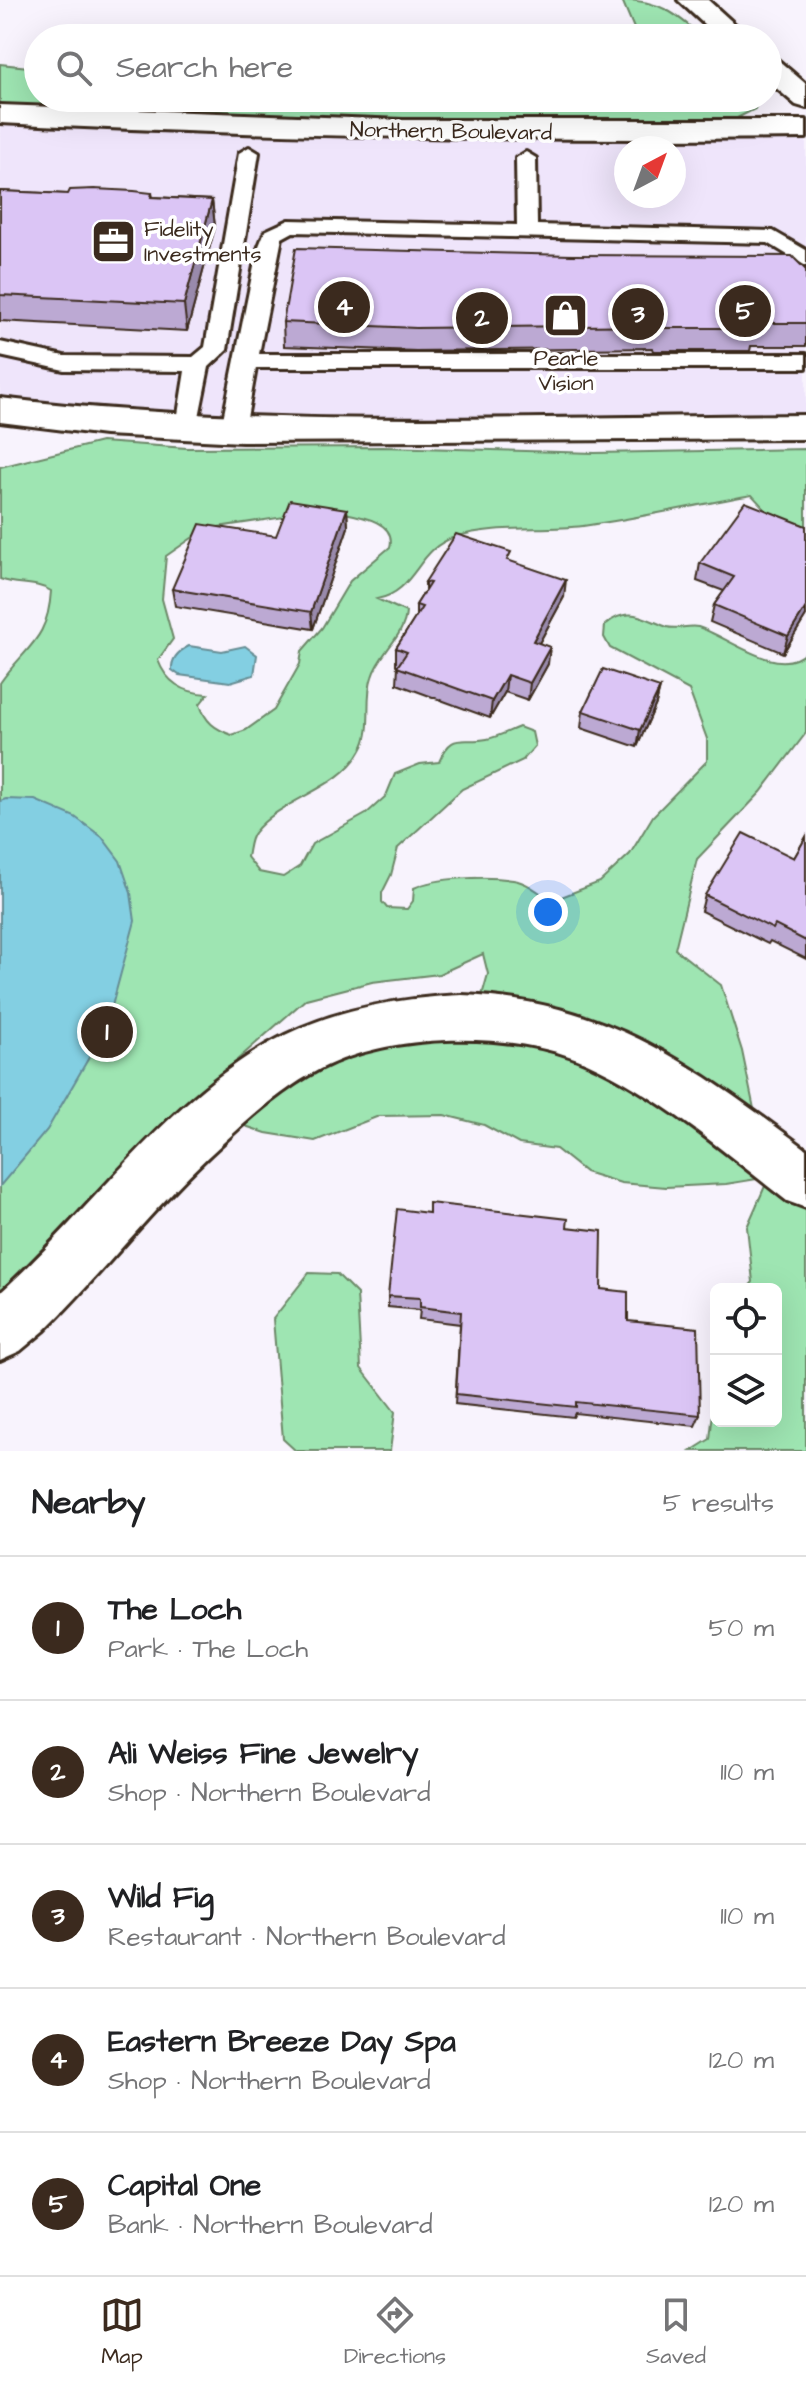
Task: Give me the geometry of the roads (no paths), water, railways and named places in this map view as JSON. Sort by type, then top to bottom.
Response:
[{"type":"main road","points":[[692,0],[720,24]]},
{"type":"main road","points":[[782,78],[806,99]]},
{"type":"main road","name":"Northern Boulevard","points":[[0,114],[291,127],[509,132],[806,129]]},
{"type":"main road","name":"Northern Boulevard","points":[[0,142],[249,153],[526,158],[614,156]]},
{"type":"main road","points":[[686,154],[806,152]]},
{"type":"main road","points":[[0,410],[105,423],[233,429],[806,427]]},
{"type":"main road","points":[[0,1331],[93,1243],[172,1155],[217,1114],[315,1046],[368,1030],[471,1017],[507,1019],[581,1037],[606,1047],[650,1073],[806,1182]]},
{"type":"lane","points":[[0,349],[64,363],[198,364],[216,350],[249,153]]},
{"type":"lane","points":[[526,158],[527,233]]},
{"type":"lane","points":[[233,429],[272,235],[289,226],[773,237],[806,260]]},
{"type":"lane","points":[[0,332],[64,363]]},
{"type":"lane","points":[[246,361],[797,361]]},
{"type":"lane","points":[[188,427],[198,364]]},
{"type":"water","points":[[189,646],[222,651],[245,646],[257,655],[254,675],[230,682],[179,675],[172,670],[174,658]]},
{"type":"water","points":[[35,800],[75,817],[102,837],[120,861],[131,893],[135,921],[106,1028],[47,1130],[0,1186],[0,801]]},
{"type":"place","name":"Fidelity Investments","points":[[113,241]]},
{"type":"place","name":"Eastern Breeze Day Spa","points":[[344,307]]},
{"type":"place","name":"Capital One","points":[[745,311]]},
{"type":"place","name":"Wild Fig","points":[[638,314]]},
{"type":"place","name":"Pearle Vision","points":[[566,316]]},
{"type":"place","name":"Ali Weiss Fine Jewelry","points":[[482,318]]},
{"type":"place","name":"The Loch","points":[[107,1032]]}]
